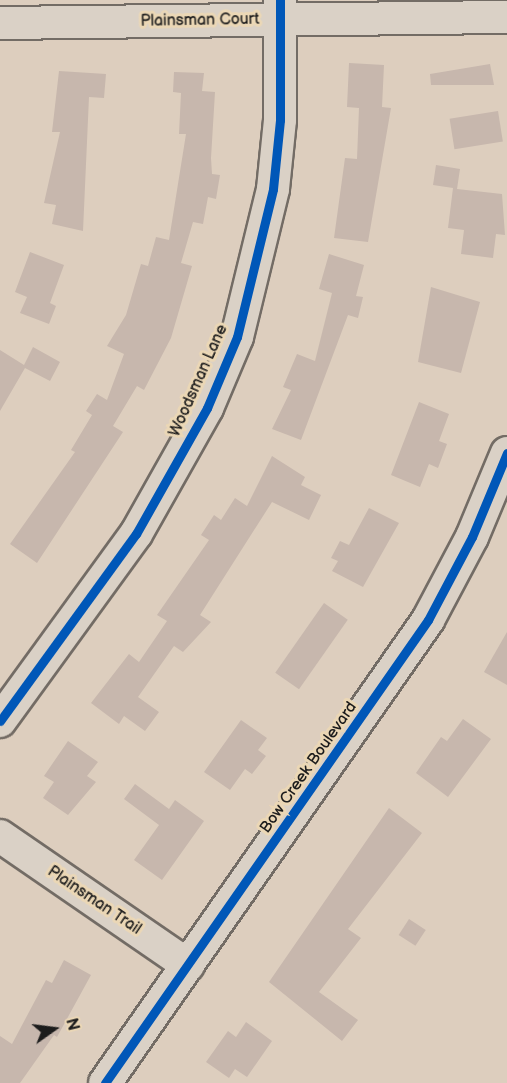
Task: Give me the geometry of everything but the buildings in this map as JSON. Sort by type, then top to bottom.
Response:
[{"type":"street","name":"Plainsman Court","points":[[0,23],[280,10],[507,17]]},
{"type":"street","name":"Woodsman Lane","points":[[0,721],[153,507],[207,408],[237,336],[273,189],[280,10]]},
{"type":"street","name":"Bow Creek Boulevard","points":[[105,1083],[428,620],[472,537],[507,453]]},
{"type":"street","name":"Plainsman Trail","points":[[0,836],[188,965]]},
{"type":"cycle path","points":[[0,721],[136,534],[207,408],[237,337],[273,189],[280,120],[280,0]]},
{"type":"cycle path","points":[[105,1083],[428,620],[472,537],[507,453]]}]
